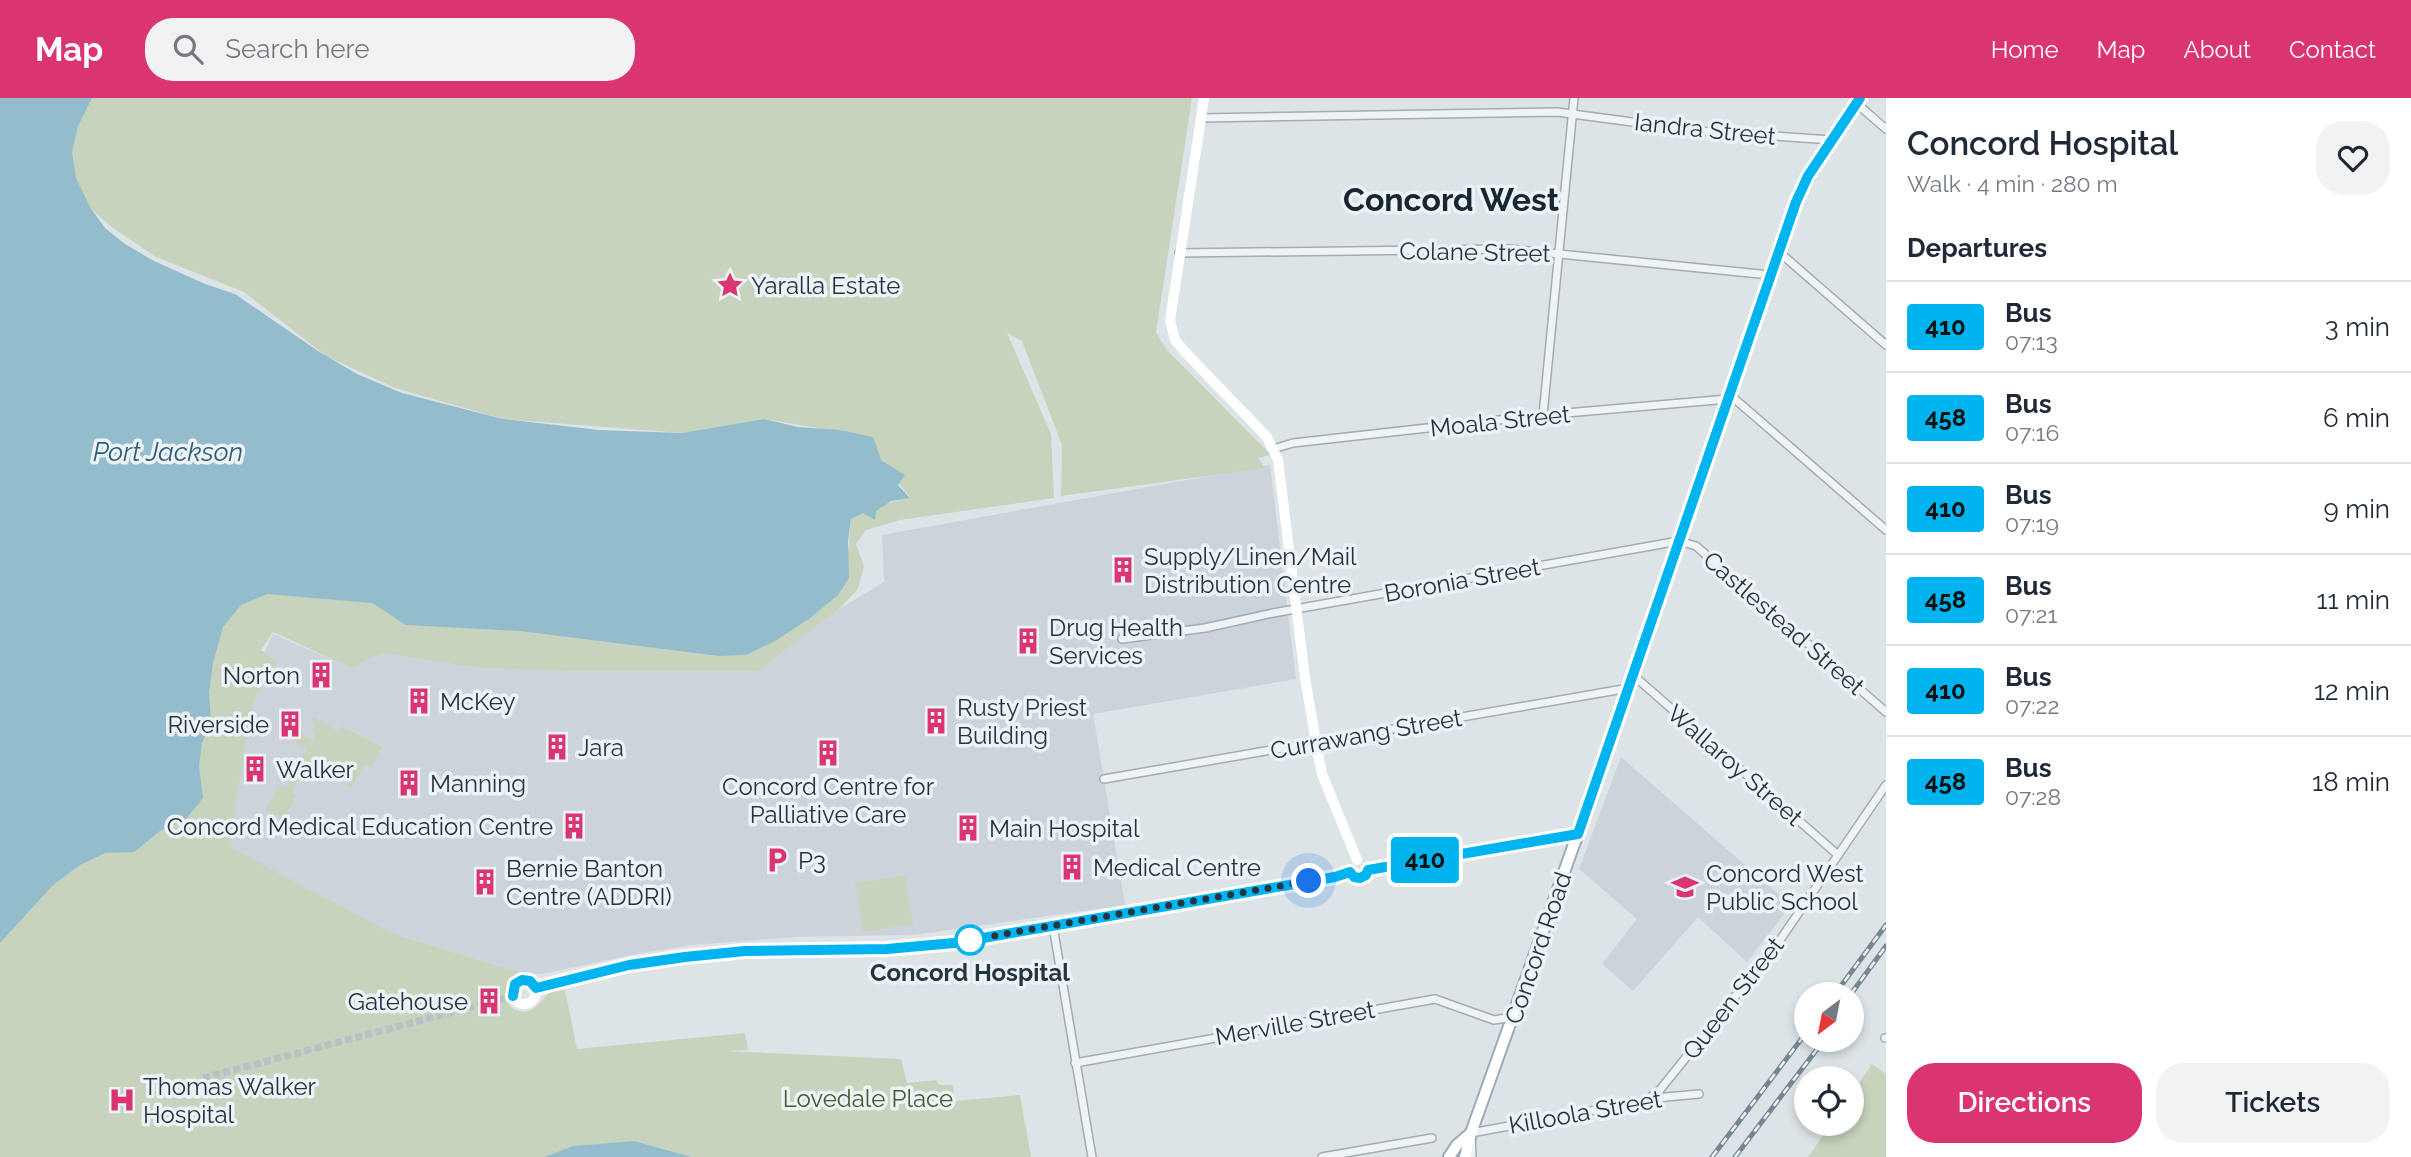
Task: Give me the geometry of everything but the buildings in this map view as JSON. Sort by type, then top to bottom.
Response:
[{"type":"main road","points":[[1204,98],[1170,320],[1175,341],[1267,437],[1273,450],[1281,476],[1297,609],[1322,774],[1357,860]]},
{"type":"main road","name":"Concord Road","points":[[1465,1157],[1471,1133],[1629,688],[1778,251],[1802,188],[1858,101]]},
{"type":"main road","points":[[1368,870],[1578,834]]},
{"type":"main road","points":[[1357,860],[1365,862],[1368,870],[1366,875],[1360,878],[1354,877],[1350,872],[1351,864],[1357,860]]},
{"type":"main road","points":[[536,988],[629,965],[685,957],[745,951],[918,947],[1053,926],[1335,877],[1350,872]]},
{"type":"main road","name":"Concord Road","points":[[1449,1157],[1457,1145],[1471,1133]]},
{"type":"street","points":[[1543,415],[1574,98]]},
{"type":"street","points":[[1858,101],[1886,129]]},
{"type":"street","name":"Iandra Street","points":[[1200,118],[1558,112],[1700,131],[1831,140]]},
{"type":"street","name":"Colane Street","points":[[1179,253],[1509,249],[1770,275]]},
{"type":"street","points":[[1778,251],[1886,345]]},
{"type":"street","points":[[1729,397],[1886,530]]},
{"type":"street","name":"Moala Street","points":[[1273,450],[1293,443],[1729,397]]},
{"type":"street","name":"Boronia Street","points":[[1122,639],[1205,628],[1679,541]]},
{"type":"street","name":"Castlestead Street","points":[[1679,541],[1696,546],[1886,712]]},
{"type":"street","name":"Wallaroy Street","points":[[1633,676],[1838,855]]},
{"type":"street","name":"Currawang Street","points":[[1104,779],[1629,688]]},
{"type":"street","name":"Queen Street","points":[[1646,1101],[1659,1091],[1778,943],[1886,785]]},
{"type":"street","points":[[1053,926],[1092,1157]]},
{"type":"street","name":"Merville Street","points":[[1075,1063],[1435,999],[1494,1020],[1513,1017]]},
{"type":"street","name":"Killoola Street","points":[[1471,1133],[1699,1094]]},
{"type":"street","points":[[1471,1133],[1472,1157]]},
{"type":"street","points":[[1327,1156],[1432,1138]]},
{"type":"shaded area","name":"Concord Hospital","points":[[1270,465],[1296,679],[1093,714],[1125,905],[913,935],[797,937],[693,945],[531,974],[394,934],[230,848],[232,805],[252,703],[277,661],[264,653],[273,634],[351,668],[382,653],[478,668],[758,671],[839,609],[884,582],[882,535]]},
{"type":"shaded area","name":"Concord West Public School","points":[[1621,757],[1791,905],[1747,962],[1698,917],[1633,991],[1602,964],[1637,919],[1579,869]]},
{"type":"green space","name":"Lovedale Place","points":[[67,98],[1192,98],[1156,332],[1166,349],[1271,455],[1258,458],[1265,468],[1061,496],[1062,445],[1022,341],[1007,333],[1051,434],[1054,498],[900,520],[866,530],[856,544],[864,566],[858,589],[839,609],[758,671],[478,668],[382,653],[351,668],[273,632],[261,650],[277,661],[252,703],[232,829],[231,848],[394,934],[531,974],[518,973],[508,985],[506,998],[514,1009],[532,1010],[554,988],[565,990],[577,1049],[745,1033],[748,1050],[726,1051],[901,1059],[907,1083],[936,1080],[939,1085],[953,1085],[955,1101],[1020,1095],[1031,1157],[692,1157],[634,1141],[573,1146],[544,1157],[0,1157],[0,933],[219,611],[269,585],[848,553],[851,519],[866,509],[910,497],[879,460],[873,437],[764,419],[682,433],[503,419],[395,388],[326,356],[244,292],[156,257],[113,228],[77,197],[55,156]]},
{"type":"green space","points":[[314,717],[339,732],[342,726],[382,747],[371,767],[364,765],[351,788],[346,785],[349,778],[346,776],[351,767],[335,759],[321,784],[298,779],[292,792],[297,795],[284,819],[265,809],[279,785],[286,788],[306,750],[292,740],[297,731],[313,740],[317,734],[312,730],[314,725],[311,722]]},
{"type":"green space","points":[[905,876],[913,924],[863,932],[855,883]]},
{"type":"green space","points":[[1872,1064],[1886,1074],[1886,1157],[1808,1157],[1823,1136],[1864,1136],[1864,1076]]},
{"type":"water","name":"Port Jackson","points":[[0,98],[92,98],[78,126],[72,152],[76,178],[90,207],[105,228],[152,260],[205,284],[235,294],[318,351],[357,374],[402,393],[503,419],[599,430],[682,433],[764,419],[798,427],[840,430],[873,437],[881,460],[905,475],[898,485],[910,498],[891,501],[876,511],[875,520],[863,513],[851,519],[848,541],[849,578],[838,595],[775,641],[746,655],[719,656],[520,631],[406,625],[372,603],[267,594],[241,605],[223,627],[213,663],[209,692],[211,721],[202,743],[199,766],[203,798],[186,819],[160,831],[134,852],[105,853],[80,865],[53,885],[0,943]]},
{"type":"water","points":[[634,1141],[692,1157],[544,1157],[573,1146]]},
{"type":"tunnel","points":[[203,1078],[513,996]]},
{"type":"railway","points":[[1844,982],[1886,925]]},
{"type":"railway","points":[[1860,982],[1886,946]]},
{"type":"railway","points":[[1712,1157],[1794,1049]]},
{"type":"railway","points":[[1735,1157],[1815,1052]]},
{"type":"bus line","name":"410","points":[[513,996],[515,984],[526,979],[536,988],[629,965],[685,957],[745,951],[862,950],[954,943],[1335,877],[1350,872],[1354,877],[1360,878],[1368,873],[1368,870],[1578,834],[1796,202],[1808,176],[1860,98]]},
{"type":"place","name":"Yaralla Estate","points":[[730,285]]},
{"type":"place","name":"Supply/Linen/Mail Distribution Centre","points":[[1123,570]]},
{"type":"place","name":"Drug Health Services","points":[[1028,641]]},
{"type":"place","name":"Norton","points":[[321,675]]},
{"type":"place","name":"McKey","points":[[419,701]]},
{"type":"place","name":"Rusty Priest Building","points":[[936,721]]},
{"type":"place","name":"Riverside","points":[[290,724]]},
{"type":"place","name":"Jara","points":[[557,747]]},
{"type":"place","name":"Concord Centre for Palliative Care","points":[[828,753]]},
{"type":"place","name":"Walker","points":[[255,769]]},
{"type":"place","name":"Manning","points":[[409,783]]},
{"type":"place","name":"Concord Medical Education Centre","points":[[574,826]]},
{"type":"place","name":"Main Hospital","points":[[968,828]]},
{"type":"place","name":"P3","points":[[777,860]]},
{"type":"place","name":"Medical Centre","points":[[1072,867]]},
{"type":"place","name":"Bernie Banton Centre (ADDRI)","points":[[485,882]]},
{"type":"place","name":"Concord West Public School","points":[[1685,887]]},
{"type":"place","name":"Concord Hospital","points":[[970,940]]},
{"type":"place","name":"Gatehouse","points":[[489,1001]]},
{"type":"place","name":"Thomas Walker Hospital","points":[[122,1100]]},
{"type":"district","name":"Concord West","points":[[1451,199]]},
{"type":"route","points":[[970,940],[1309,881]]}]
